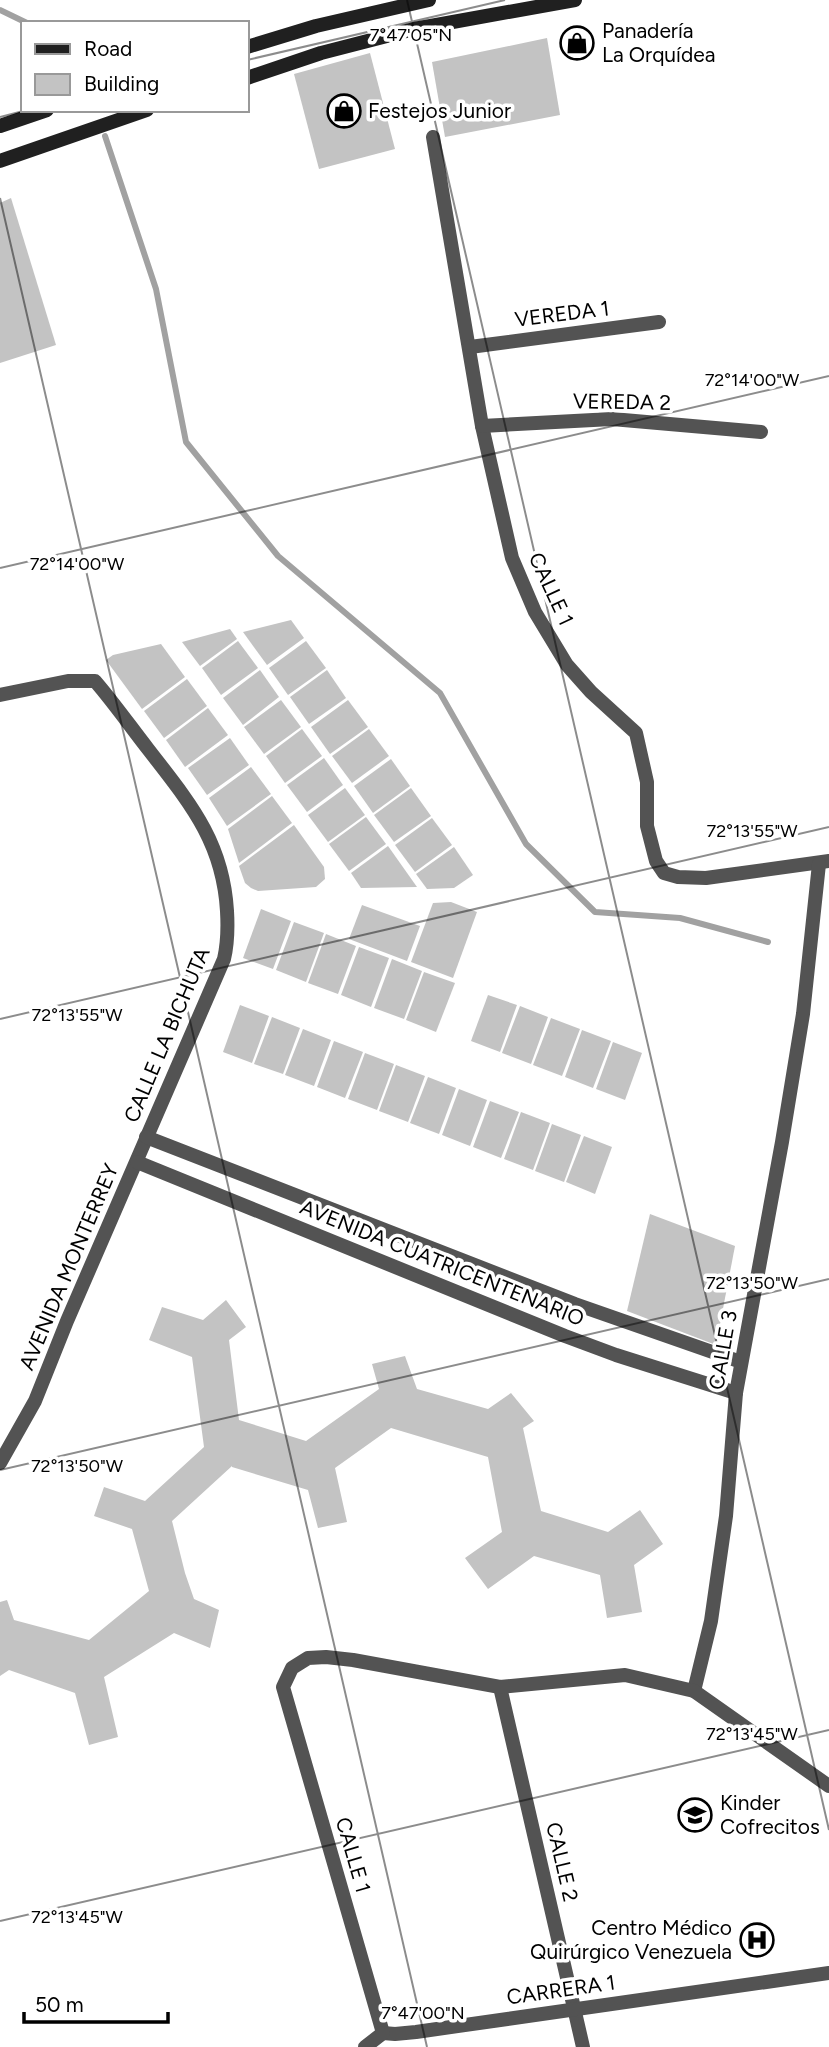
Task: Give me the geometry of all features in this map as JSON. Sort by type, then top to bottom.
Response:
[{"type":"main road","points":[[248,47],[316,26],[429,0]]},
{"type":"main road","points":[[248,78],[321,53],[414,29],[533,4],[575,0]]},
{"type":"main road","points":[[0,126],[41,112]]},
{"type":"main road","points":[[0,161],[141,112]]},
{"type":"street","name":"CALLE 1","points":[[433,137],[482,426],[512,558],[535,612],[567,665],[591,692],[636,733],[647,782],[647,826],[656,861],[664,873],[678,877],[706,878],[824,862]]},
{"type":"street","name":"VEREDA 1","points":[[470,347],[659,322]]},
{"type":"street","name":"VEREDA 2","points":[[482,426],[612,419],[761,432]]},
{"type":"street","name":"CALLE LA BICHUTA","points":[[0,695],[68,681],[94,681],[116,705],[185,797],[208,834],[216,855],[226,898],[228,942],[224,959],[137,1162]]},
{"type":"street","name":"CALLE 3","points":[[694,1691],[711,1621],[724,1530],[736,1393],[782,1142],[824,862]]},
{"type":"street","name":"AVENIDA CUATRICENTENARIO","points":[[146,1137],[575,1304],[741,1362]]},
{"type":"street","name":"AVENIDA CUATRICENTENARIO","points":[[137,1162],[565,1336],[736,1393]]},
{"type":"street","name":"AVENIDA MONTERREY","points":[[0,1463],[35,1401],[137,1162]]},
{"type":"street","name":"CALLE 1","points":[[383,2033],[283,1687],[292,1668],[308,1658],[326,1657],[500,1687]]},
{"type":"street","points":[[500,1687],[625,1675],[694,1691],[829,1786]]},
{"type":"street","name":"CALLE 2","points":[[500,1687],[583,2047]]},
{"type":"street","name":"CARRERA 1","points":[[383,2033],[416,2032],[829,1973]]},
{"type":"street","points":[[365,2047],[383,2033]]},
{"type":"building","points":[[547,38],[560,115],[445,137],[432,62]]},
{"type":"building","name":"Festejos Junior","points":[[370,53],[395,149],[319,169],[294,74]]},
{"type":"building","points":[[11,198],[56,345],[0,363],[0,203]]},
{"type":"building","points":[[291,620],[304,638],[267,665],[243,632]]},
{"type":"building","points":[[230,629],[237,639],[200,666],[182,642]]},
{"type":"building","points":[[238,641],[258,668],[221,695],[202,668]]},
{"type":"building","points":[[306,641],[326,668],[288,695],[269,668]]},
{"type":"building","points":[[161,644],[185,677],[142,709],[106,660],[113,655]]},
{"type":"building","points":[[260,670],[279,697],[243,725],[223,698]]},
{"type":"building","points":[[327,670],[346,698],[309,724],[290,697]]},
{"type":"building","points":[[187,679],[207,706],[164,738],[144,711]]},
{"type":"building","points":[[281,700],[301,727],[264,754],[244,727]]},
{"type":"building","points":[[348,700],[368,727],[330,754],[311,727]]},
{"type":"building","points":[[208,708],[228,735],[185,767],[166,740]]},
{"type":"building","points":[[302,729],[322,756],[285,783],[266,756]]},
{"type":"building","points":[[369,729],[389,756],[352,783],[332,756]]},
{"type":"building","points":[[230,738],[249,765],[207,795],[188,768]]},
{"type":"building","points":[[324,758],[343,785],[307,812],[287,785]]},
{"type":"building","points":[[391,759],[410,786],[373,813],[354,786]]},
{"type":"building","points":[[251,767],[271,794],[227,826],[209,798]]},
{"type":"building","points":[[345,788],[365,815],[328,842],[308,815]]},
{"type":"building","points":[[411,788],[431,816],[394,842],[374,815]]},
{"type":"building","points":[[272,796],[292,823],[239,863],[228,829]]},
{"type":"building","points":[[366,817],[386,844],[349,871],[329,844]]},
{"type":"building","points":[[432,818],[452,845],[415,872],[395,845]]},
{"type":"building","points":[[294,825],[324,867],[325,879],[316,887],[258,891],[251,888],[245,883],[239,866]]},
{"type":"building","points":[[388,846],[417,887],[361,888],[351,873]]},
{"type":"building","points":[[454,847],[473,875],[454,888],[427,889],[416,874]]},
{"type":"building","points":[[451,902],[477,912],[453,978],[411,962],[433,903]]},
{"type":"building","points":[[362,905],[420,926],[407,961],[349,939]]},
{"type":"building","points":[[261,909],[291,921],[273,969],[243,958]]},
{"type":"building","points":[[294,922],[324,933],[306,982],[276,970]]},
{"type":"building","points":[[326,934],[356,946],[338,994],[308,983]]},
{"type":"building","points":[[359,947],[389,958],[371,1007],[341,995]]},
{"type":"building","points":[[392,959],[422,971],[404,1019],[374,1008]]},
{"type":"building","points":[[424,972],[455,983],[436,1032],[406,1020]]},
{"type":"building","points":[[488,995],[517,1005],[500,1052],[471,1041]]},
{"type":"building","points":[[240,1005],[269,1016],[252,1063],[223,1052]]},
{"type":"building","points":[[520,1006],[548,1017],[531,1064],[502,1053]]},
{"type":"building","points":[[272,1017],[300,1028],[283,1074],[254,1064]]},
{"type":"building","points":[[551,1018],[580,1029],[562,1076],[533,1065]]},
{"type":"building","points":[[303,1029],[331,1040],[314,1086],[285,1075]]},
{"type":"building","points":[[582,1030],[611,1041],[593,1088],[565,1077]]},
{"type":"building","points":[[334,1041],[363,1052],[345,1098],[317,1087]]},
{"type":"building","points":[[613,1042],[642,1053],[625,1100],[596,1089]]},
{"type":"building","points":[[365,1053],[394,1064],[377,1110],[348,1099]]},
{"type":"building","points":[[396,1065],[425,1076],[408,1122],[379,1111]]},
{"type":"building","points":[[428,1077],[456,1088],[439,1134],[410,1123]]},
{"type":"building","points":[[459,1089],[487,1100],[470,1146],[442,1135]]},
{"type":"building","points":[[490,1101],[519,1112],[501,1158],[473,1147]]},
{"type":"building","points":[[521,1112],[550,1123],[533,1170],[504,1159]]},
{"type":"building","points":[[552,1124],[581,1135],[564,1182],[535,1171]]},
{"type":"building","points":[[584,1136],[612,1147],[595,1194],[566,1182]]},
{"type":"building","points":[[650,1214],[735,1246],[716,1345],[627,1311]]},
{"type":"building","points":[[226,1300],[246,1327],[229,1340],[239,1420],[306,1441],[379,1389],[372,1364],[405,1356],[417,1389],[488,1409],[511,1393],[534,1421],[523,1428],[541,1511],[608,1532],[640,1510],[663,1544],[634,1565],[642,1612],[607,1618],[600,1575],[534,1556],[488,1589],[465,1558],[502,1532],[488,1457],[391,1428],[335,1468],[347,1522],[318,1528],[308,1490],[232,1466],[172,1521],[194,1599],[219,1610],[210,1648],[174,1633],[104,1677],[118,1737],[89,1745],[75,1693],[9,1670],[0,1676],[0,1602],[7,1600],[14,1620],[89,1640],[149,1591],[132,1529],[94,1516],[104,1487],[145,1501],[204,1447],[192,1357],[149,1340],[162,1307],[203,1320]]},
{"type":"waterway","points":[[0,10],[23,21]]},
{"type":"waterway","points":[[105,136],[156,289],[186,442],[278,556],[440,693],[526,844],[595,912],[680,918],[768,942]]},
{"type":"place","name":"Panadería La Orquídea","points":[[577,43]]},
{"type":"place","name":"Festejos Junior","points":[[344,111]]},
{"type":"place","name":"Kinder Cofrecitos","points":[[695,1815]]},
{"type":"place","name":"Centro Médico Quirúrgico Venezuela","points":[[757,1940]]}]
